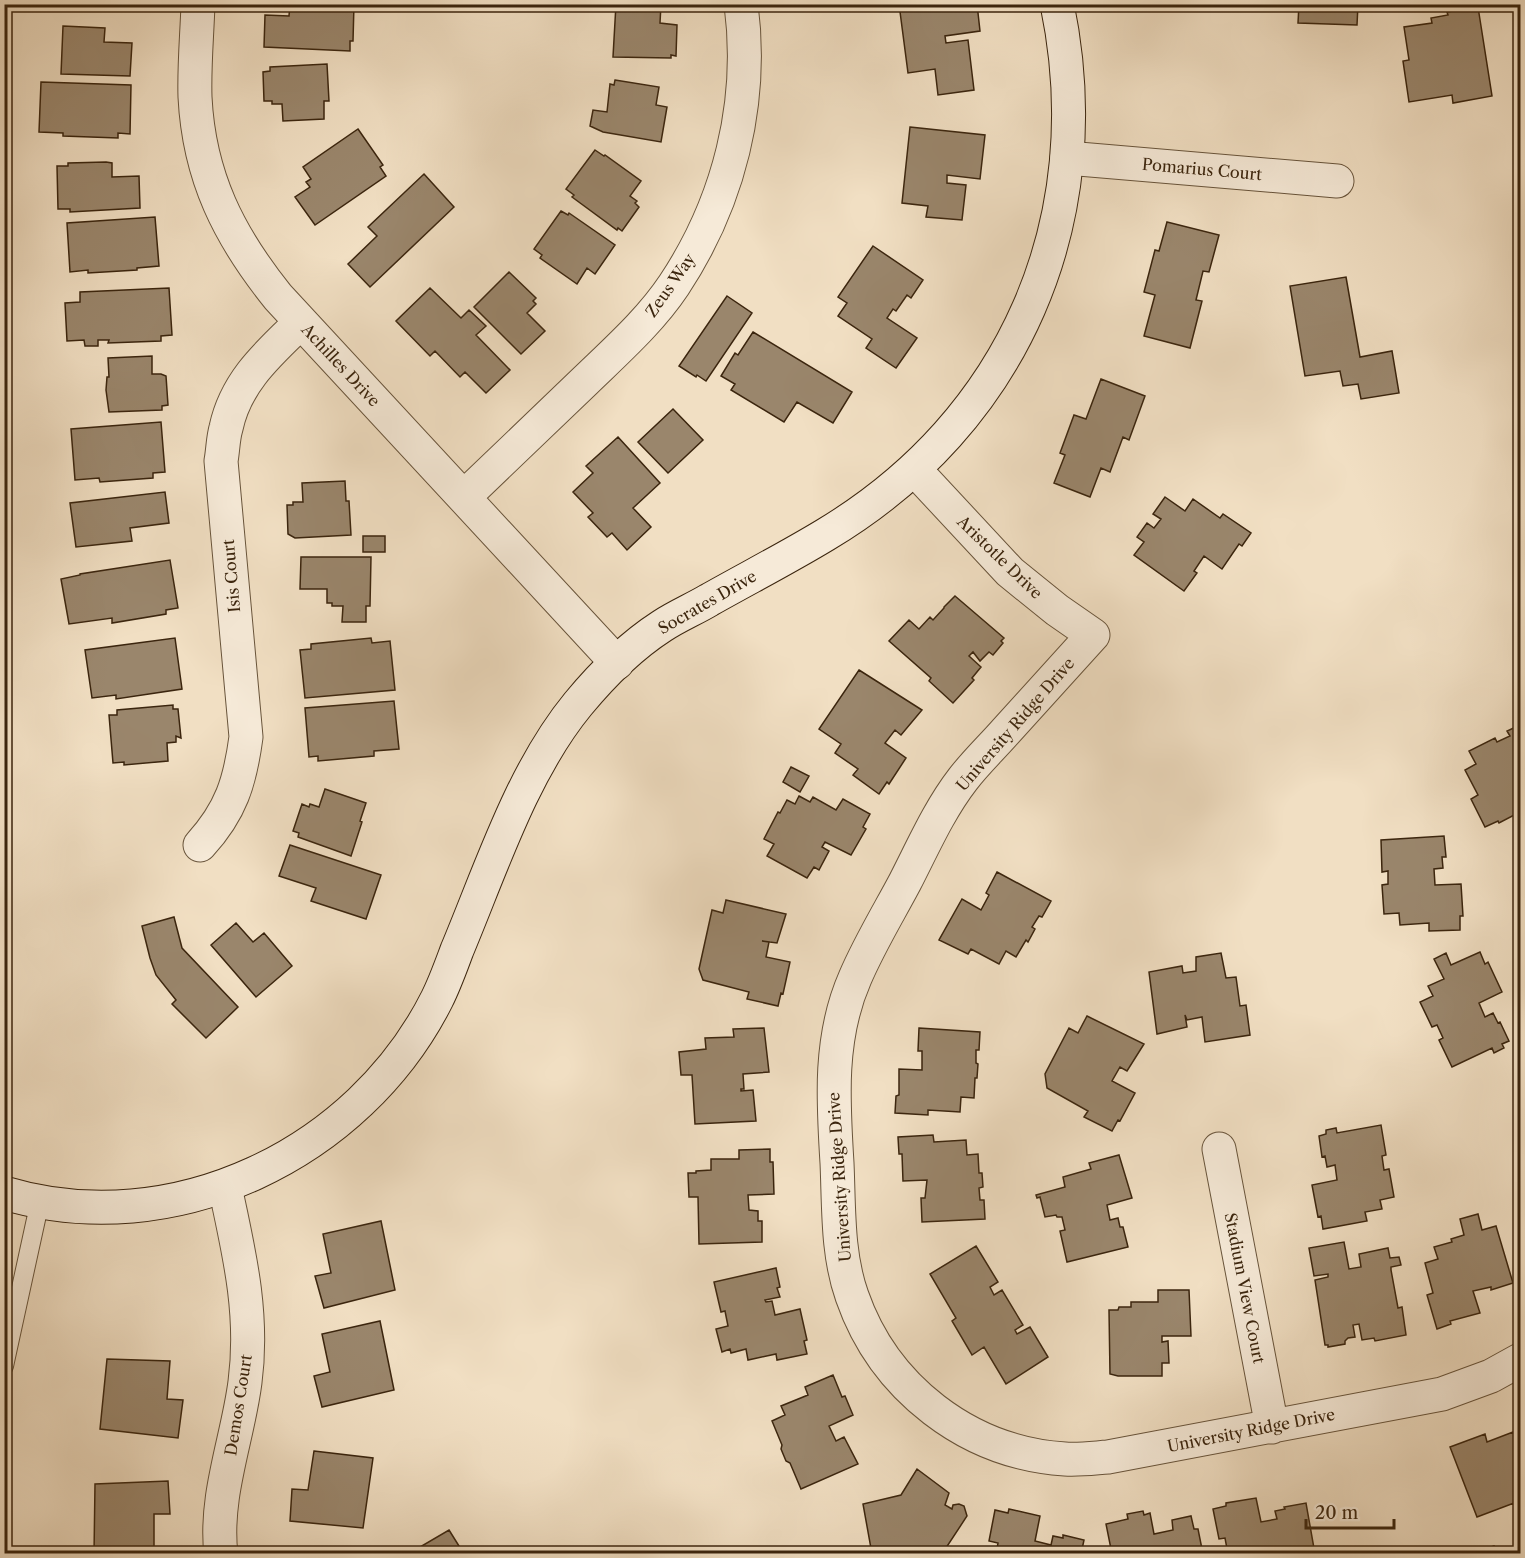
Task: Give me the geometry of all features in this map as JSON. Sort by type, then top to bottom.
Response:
[{"type":"street","name":"Achilles Drive","points":[[198,4],[195,96],[200,141],[211,184],[229,227],[252,265],[278,297],[617,663]]},
{"type":"street","name":"Zeus Way","points":[[464,497],[640,327],[674,286],[702,238],[723,188],[737,139],[744,88],[745,33],[741,4]]},
{"type":"street","name":"Socrates Drive","points":[[4,1192],[40,1201],[118,1208],[174,1201],[225,1187],[297,1152],[339,1122],[378,1085],[409,1045],[437,999],[520,800],[547,749],[578,705],[617,663],[662,626],[825,535],[872,505],[915,470],[960,422],[995,372],[1023,321],[1046,266],[1061,204],[1067,158],[1070,102],[1065,42],[1057,4]]},
{"type":"street","name":"Pomarius Court","points":[[1067,158],[1336,181]]},
{"type":"street","name":"Isis Court","points":[[200,845],[230,804],[241,772],[246,737],[221,461],[226,427],[238,394],[256,365],[301,322]]},
{"type":"street","name":"Aristotle Drive","points":[[915,470],[1010,572],[1056,610],[1093,635]]},
{"type":"street","name":"University Ridge Drive","points":[[1093,635],[963,780],[938,817],[855,978],[841,1019],[834,1063],[833,1098],[842,1255],[851,1295],[866,1331],[888,1366],[917,1398],[948,1421],[985,1441],[1015,1450],[1066,1459],[1108,1457],[1442,1394],[1491,1376],[1521,1360]]},
{"type":"street","name":"Stadium View Court","points":[[1219,1149],[1272,1427]]},
{"type":"street","name":"Demos Court","points":[[220,1554],[223,1495],[245,1381],[248,1327],[243,1269],[225,1187]]},
{"type":"lane","points":[[4,1366],[40,1201]]},
{"type":"building","points":[[290,4],[354,4],[353,41],[350,41],[350,51],[264,47],[265,15],[289,16]]},
{"type":"building","points":[[616,4],[661,4],[660,23],[677,25],[676,56],[671,55],[671,58],[613,57]]},
{"type":"building","points":[[899,4],[977,4],[980,31],[945,36],[946,43],[968,40],[974,90],[938,95],[935,69],[908,73]]},
{"type":"building","points":[[1299,4],[1358,4],[1357,25],[1298,23]]},
{"type":"building","points":[[1478,7],[1492,96],[1453,103],[1452,95],[1409,102],[1403,61],[1409,60],[1404,27],[1432,23],[1431,18],[1448,15],[1447,12]]},
{"type":"building","points":[[63,26],[105,28],[104,42],[132,43],[130,76],[61,74]]},
{"type":"building","points":[[327,64],[329,101],[324,101],[324,119],[283,121],[282,104],[264,101],[263,72],[270,71],[270,67]]},
{"type":"building","points":[[615,80],[659,87],[656,105],[667,107],[661,142],[603,132],[590,126],[593,110],[607,112],[610,84],[614,85]]},
{"type":"building","points":[[41,82],[131,85],[130,134],[118,133],[118,138],[63,136],[63,133],[39,132]]},
{"type":"building","points":[[910,127],[985,135],[980,179],[947,175],[947,183],[966,185],[962,220],[926,217],[928,206],[902,203]]},
{"type":"building","points":[[358,129],[383,165],[380,167],[386,176],[315,225],[295,197],[310,187],[306,182],[311,179],[303,167]]},
{"type":"building","points":[[595,150],[641,181],[630,196],[637,201],[635,203],[639,207],[622,231],[618,228],[617,230],[572,197],[574,195],[566,189]]},
{"type":"building","points":[[68,163],[112,163],[112,177],[139,176],[140,208],[70,212],[70,209],[58,209],[57,166],[68,166]]},
{"type":"building","points":[[424,174],[454,207],[370,287],[348,264],[377,236],[368,227]]},
{"type":"building","points":[[561,211],[568,215],[569,213],[615,245],[595,274],[587,268],[577,284],[540,258],[542,255],[534,249]]},
{"type":"building","points":[[155,217],[159,266],[137,268],[137,270],[70,272],[67,223]]},
{"type":"building","points":[[1167,222],[1219,235],[1209,272],[1203,271],[1196,300],[1202,301],[1190,348],[1144,336],[1155,295],[1144,292],[1155,250],[1159,251]]},
{"type":"building","points":[[873,246],[923,280],[911,298],[907,295],[896,311],[893,309],[887,318],[917,338],[896,368],[866,348],[872,339],[838,316],[847,303],[838,297]]},
{"type":"building","points":[[509,272],[536,298],[533,301],[536,304],[527,313],[545,331],[521,354],[474,307]]},
{"type":"building","points":[[1346,277],[1360,357],[1392,351],[1399,393],[1361,399],[1358,384],[1343,386],[1340,371],[1305,376],[1290,286]]},
{"type":"building","points":[[169,288],[172,335],[161,336],[161,341],[108,343],[109,340],[98,340],[98,346],[85,346],[84,340],[67,341],[65,303],[80,302],[80,292]]},
{"type":"building","points":[[430,288],[461,318],[469,310],[486,326],[476,335],[510,370],[486,393],[465,372],[460,377],[435,351],[430,356],[396,321]]},
{"type":"building","points":[[727,296],[752,313],[706,381],[679,366]]},
{"type":"building","points":[[753,332],[852,392],[833,423],[797,402],[784,422],[731,390],[735,384],[721,376],[735,353],[738,355]]},
{"type":"building","points":[[152,356],[152,374],[166,376],[168,405],[162,406],[162,410],[109,412],[106,390],[107,377],[109,377],[108,358]]},
{"type":"building","points":[[1101,379],[1145,396],[1129,440],[1123,437],[1110,472],[1101,468],[1090,497],[1054,483],[1065,455],[1060,453],[1074,415],[1086,419]]},
{"type":"building","points":[[673,409],[703,440],[668,473],[638,442]]},
{"type":"building","points":[[161,422],[165,472],[153,473],[153,478],[100,482],[99,478],[75,480],[71,429]]},
{"type":"building","points":[[618,437],[660,483],[633,508],[651,527],[627,550],[612,533],[607,537],[588,517],[593,513],[573,492],[593,473],[586,466]]},
{"type":"building","points":[[345,481],[351,535],[295,538],[288,534],[287,505],[293,505],[293,502],[303,502],[302,483]]},
{"type":"building","points":[[165,492],[169,523],[130,528],[132,541],[76,547],[70,503]]},
{"type":"building","points":[[1165,497],[1185,511],[1193,499],[1220,518],[1223,514],[1251,533],[1242,546],[1239,544],[1222,569],[1204,556],[1194,571],[1197,573],[1184,591],[1134,555],[1144,542],[1137,537],[1147,523],[1154,528],[1161,519],[1153,514]]},
{"type":"building","points":[[363,536],[385,536],[385,552],[363,552]]},
{"type":"building","points":[[301,557],[371,557],[370,606],[366,606],[366,622],[342,622],[343,606],[332,606],[332,603],[327,603],[327,589],[300,589]]},
{"type":"building","points":[[170,560],[178,608],[166,610],[166,614],[112,623],[112,618],[69,624],[61,579]]},
{"type":"building","points":[[955,596],[1004,638],[1001,641],[1003,643],[993,655],[989,652],[980,661],[973,652],[969,656],[981,667],[972,678],[974,680],[953,703],[929,681],[931,678],[889,641],[909,620],[919,629],[930,617],[933,620]]},
{"type":"building","points":[[175,638],[182,689],[116,699],[116,695],[92,698],[85,650]]},
{"type":"building","points":[[371,638],[372,643],[390,641],[395,690],[305,698],[300,650],[311,649],[311,644]]},
{"type":"building","points":[[859,670],[922,710],[901,735],[895,730],[885,743],[906,758],[889,784],[887,782],[879,794],[853,775],[858,769],[835,753],[841,744],[819,729]]},
{"type":"building","points":[[394,701],[399,749],[374,751],[374,756],[318,761],[318,756],[309,757],[305,708]]},
{"type":"building","points":[[173,705],[173,709],[178,709],[181,738],[176,736],[176,742],[167,743],[168,761],[124,765],[124,762],[113,763],[109,715],[117,715],[117,710]]},
{"type":"building","points":[[1520,725],[1520,783],[1516,786],[1520,795],[1520,812],[1499,823],[1498,821],[1485,827],[1471,799],[1478,795],[1465,770],[1476,764],[1469,751],[1495,738],[1497,742],[1510,736],[1507,731]]},
{"type":"building","points":[[791,767],[809,776],[800,792],[783,782]]},
{"type":"building","points":[[325,789],[366,803],[351,856],[298,837],[299,833],[293,831],[302,804],[319,807]]},
{"type":"building","points":[[799,796],[810,802],[813,797],[836,810],[843,799],[870,814],[863,827],[866,829],[851,855],[825,842],[822,847],[829,851],[819,870],[814,867],[807,878],[767,856],[774,844],[764,839],[787,800],[795,804]]},
{"type":"building","points":[[1444,836],[1446,857],[1442,857],[1443,868],[1434,869],[1435,885],[1461,884],[1463,916],[1460,916],[1460,930],[1429,931],[1429,923],[1400,925],[1399,913],[1384,914],[1382,885],[1388,884],[1388,871],[1382,872],[1381,840]]},
{"type":"building","points":[[290,845],[381,875],[366,919],[311,901],[316,888],[279,876]]},
{"type":"building","points":[[997,872],[1051,901],[1042,917],[1039,916],[1032,927],[1035,929],[1016,957],[1006,951],[999,964],[971,949],[968,954],[939,940],[962,899],[981,910],[989,895],[986,893]]},
{"type":"building","points":[[726,900],[786,914],[777,943],[762,941],[769,942],[766,957],[790,962],[778,1006],[747,999],[749,992],[703,980],[699,969],[712,910],[723,913]]},
{"type":"building","points":[[174,917],[182,948],[238,1007],[206,1038],[172,1004],[176,1000],[156,975],[150,958],[142,926]]},
{"type":"building","points":[[236,923],[253,942],[264,933],[292,966],[256,997],[211,945]]},
{"type":"building","points":[[1480,952],[1485,964],[1488,962],[1502,992],[1479,1003],[1485,1017],[1493,1013],[1509,1041],[1502,1044],[1504,1048],[1494,1053],[1492,1048],[1452,1067],[1439,1040],[1443,1038],[1437,1025],[1432,1027],[1420,1002],[1433,996],[1428,986],[1444,979],[1434,959],[1446,953],[1451,965]]},
{"type":"building","points":[[1221,953],[1226,978],[1236,977],[1240,1006],[1246,1005],[1250,1035],[1205,1042],[1202,1017],[1187,1020],[1185,1015],[1187,1027],[1157,1034],[1149,972],[1182,966],[1183,973],[1196,971],[1196,957]]},
{"type":"building","points":[[1087,1016],[1144,1044],[1127,1071],[1120,1067],[1112,1081],[1135,1093],[1112,1131],[1084,1117],[1088,1111],[1047,1088],[1045,1074],[1069,1028],[1078,1033]]},
{"type":"building","points":[[764,1028],[769,1072],[743,1074],[744,1089],[741,1089],[741,1091],[753,1090],[756,1121],[695,1124],[692,1075],[681,1075],[679,1052],[706,1049],[705,1038],[734,1037],[733,1029]]},
{"type":"building","points":[[919,1028],[980,1032],[979,1050],[976,1050],[976,1063],[978,1064],[974,1098],[961,1097],[960,1112],[928,1110],[928,1115],[895,1113],[896,1096],[899,1095],[899,1069],[922,1070],[922,1051],[918,1051]]},
{"type":"building","points":[[1381,1125],[1386,1155],[1382,1156],[1384,1170],[1389,1169],[1394,1197],[1380,1200],[1382,1209],[1365,1212],[1367,1221],[1323,1229],[1321,1216],[1318,1217],[1312,1185],[1337,1180],[1335,1165],[1327,1167],[1325,1156],[1322,1157],[1319,1136],[1326,1134],[1326,1130],[1336,1128],[1337,1133]]},
{"type":"building","points":[[933,1135],[934,1142],[966,1140],[967,1155],[978,1154],[979,1173],[982,1173],[983,1187],[979,1188],[980,1200],[984,1200],[985,1219],[922,1222],[921,1198],[925,1198],[927,1180],[903,1181],[902,1154],[899,1154],[898,1137]]},
{"type":"building","points":[[770,1149],[770,1162],[773,1162],[774,1194],[748,1195],[749,1210],[758,1211],[758,1221],[762,1221],[762,1242],[699,1244],[698,1197],[689,1197],[688,1173],[711,1170],[711,1159],[739,1159],[739,1150]]},
{"type":"building","points":[[1119,1155],[1132,1198],[1107,1205],[1110,1220],[1118,1218],[1120,1227],[1123,1227],[1128,1247],[1067,1262],[1060,1231],[1065,1230],[1062,1217],[1056,1215],[1045,1217],[1040,1197],[1037,1198],[1036,1195],[1065,1187],[1063,1177],[1091,1169],[1089,1163]]},
{"type":"building","points":[[1478,1214],[1482,1230],[1496,1226],[1513,1283],[1491,1290],[1491,1287],[1473,1291],[1480,1313],[1450,1321],[1451,1324],[1437,1329],[1427,1295],[1433,1293],[1425,1263],[1438,1259],[1434,1247],[1452,1242],[1451,1239],[1464,1235],[1460,1219]]},
{"type":"building","points":[[381,1221],[395,1290],[324,1308],[315,1276],[331,1273],[323,1234]]},
{"type":"building","points":[[1344,1242],[1349,1269],[1361,1267],[1359,1254],[1388,1248],[1390,1258],[1399,1257],[1401,1265],[1391,1267],[1391,1270],[1398,1308],[1402,1307],[1406,1335],[1375,1341],[1374,1338],[1362,1340],[1359,1324],[1353,1325],[1355,1337],[1348,1338],[1345,1344],[1328,1347],[1325,1345],[1315,1280],[1328,1277],[1328,1274],[1314,1276],[1309,1248]]},
{"type":"building","points":[[976,1246],[998,1282],[990,1287],[994,1295],[1002,1290],[1023,1325],[1015,1330],[1017,1334],[1030,1327],[1048,1357],[1006,1384],[984,1347],[972,1355],[952,1321],[956,1318],[930,1274]]},
{"type":"building","points":[[776,1268],[780,1297],[765,1300],[766,1302],[772,1301],[775,1315],[800,1309],[807,1340],[804,1341],[807,1354],[777,1360],[776,1354],[748,1360],[746,1349],[731,1353],[730,1349],[722,1352],[716,1329],[728,1326],[725,1311],[721,1312],[714,1282]]},
{"type":"building","points":[[1158,1290],[1189,1290],[1191,1336],[1162,1336],[1162,1342],[1168,1341],[1169,1363],[1162,1363],[1162,1376],[1110,1374],[1109,1310],[1131,1307],[1131,1302],[1158,1302]]},
{"type":"building","points":[[380,1321],[394,1390],[322,1407],[314,1376],[330,1372],[322,1334]]},
{"type":"building","points":[[107,1359],[170,1361],[167,1399],[183,1400],[178,1438],[100,1429]]},
{"type":"building","points":[[833,1375],[853,1415],[829,1426],[836,1441],[844,1437],[858,1464],[801,1489],[790,1463],[786,1461],[772,1421],[785,1415],[781,1406],[808,1395],[805,1387]]},
{"type":"building","points":[[1513,1432],[1520,1452],[1520,1511],[1517,1512],[1514,1503],[1477,1517],[1450,1447],[1485,1434],[1487,1442]]},
{"type":"building","points":[[314,1451],[373,1458],[363,1528],[290,1521],[292,1489],[308,1490]]},
{"type":"building","points":[[917,1469],[949,1493],[945,1505],[952,1509],[953,1505],[964,1506],[967,1516],[942,1554],[872,1554],[863,1504],[901,1495]]},
{"type":"building","points":[[168,1481],[170,1514],[154,1514],[154,1554],[94,1554],[95,1484]]},
{"type":"building","points":[[1256,1498],[1261,1522],[1277,1519],[1275,1511],[1285,1509],[1284,1507],[1306,1503],[1315,1554],[1228,1554],[1225,1538],[1219,1539],[1213,1509],[1226,1506],[1226,1503]]},
{"type":"building","points":[[1009,1509],[1040,1516],[1035,1541],[1051,1545],[1053,1536],[1063,1538],[1063,1535],[1084,1540],[1081,1554],[996,1554],[998,1543],[989,1541],[995,1510],[1008,1513]]},
{"type":"building","points":[[1143,1511],[1144,1515],[1150,1513],[1154,1534],[1173,1530],[1172,1520],[1191,1516],[1194,1529],[1198,1529],[1203,1554],[1112,1554],[1106,1524],[1128,1519],[1127,1514]]},
{"type":"building","points":[[449,1530],[464,1554],[408,1554]]},
{"type":"building","points":[[1494,1546],[1496,1554],[1470,1554]]}]
